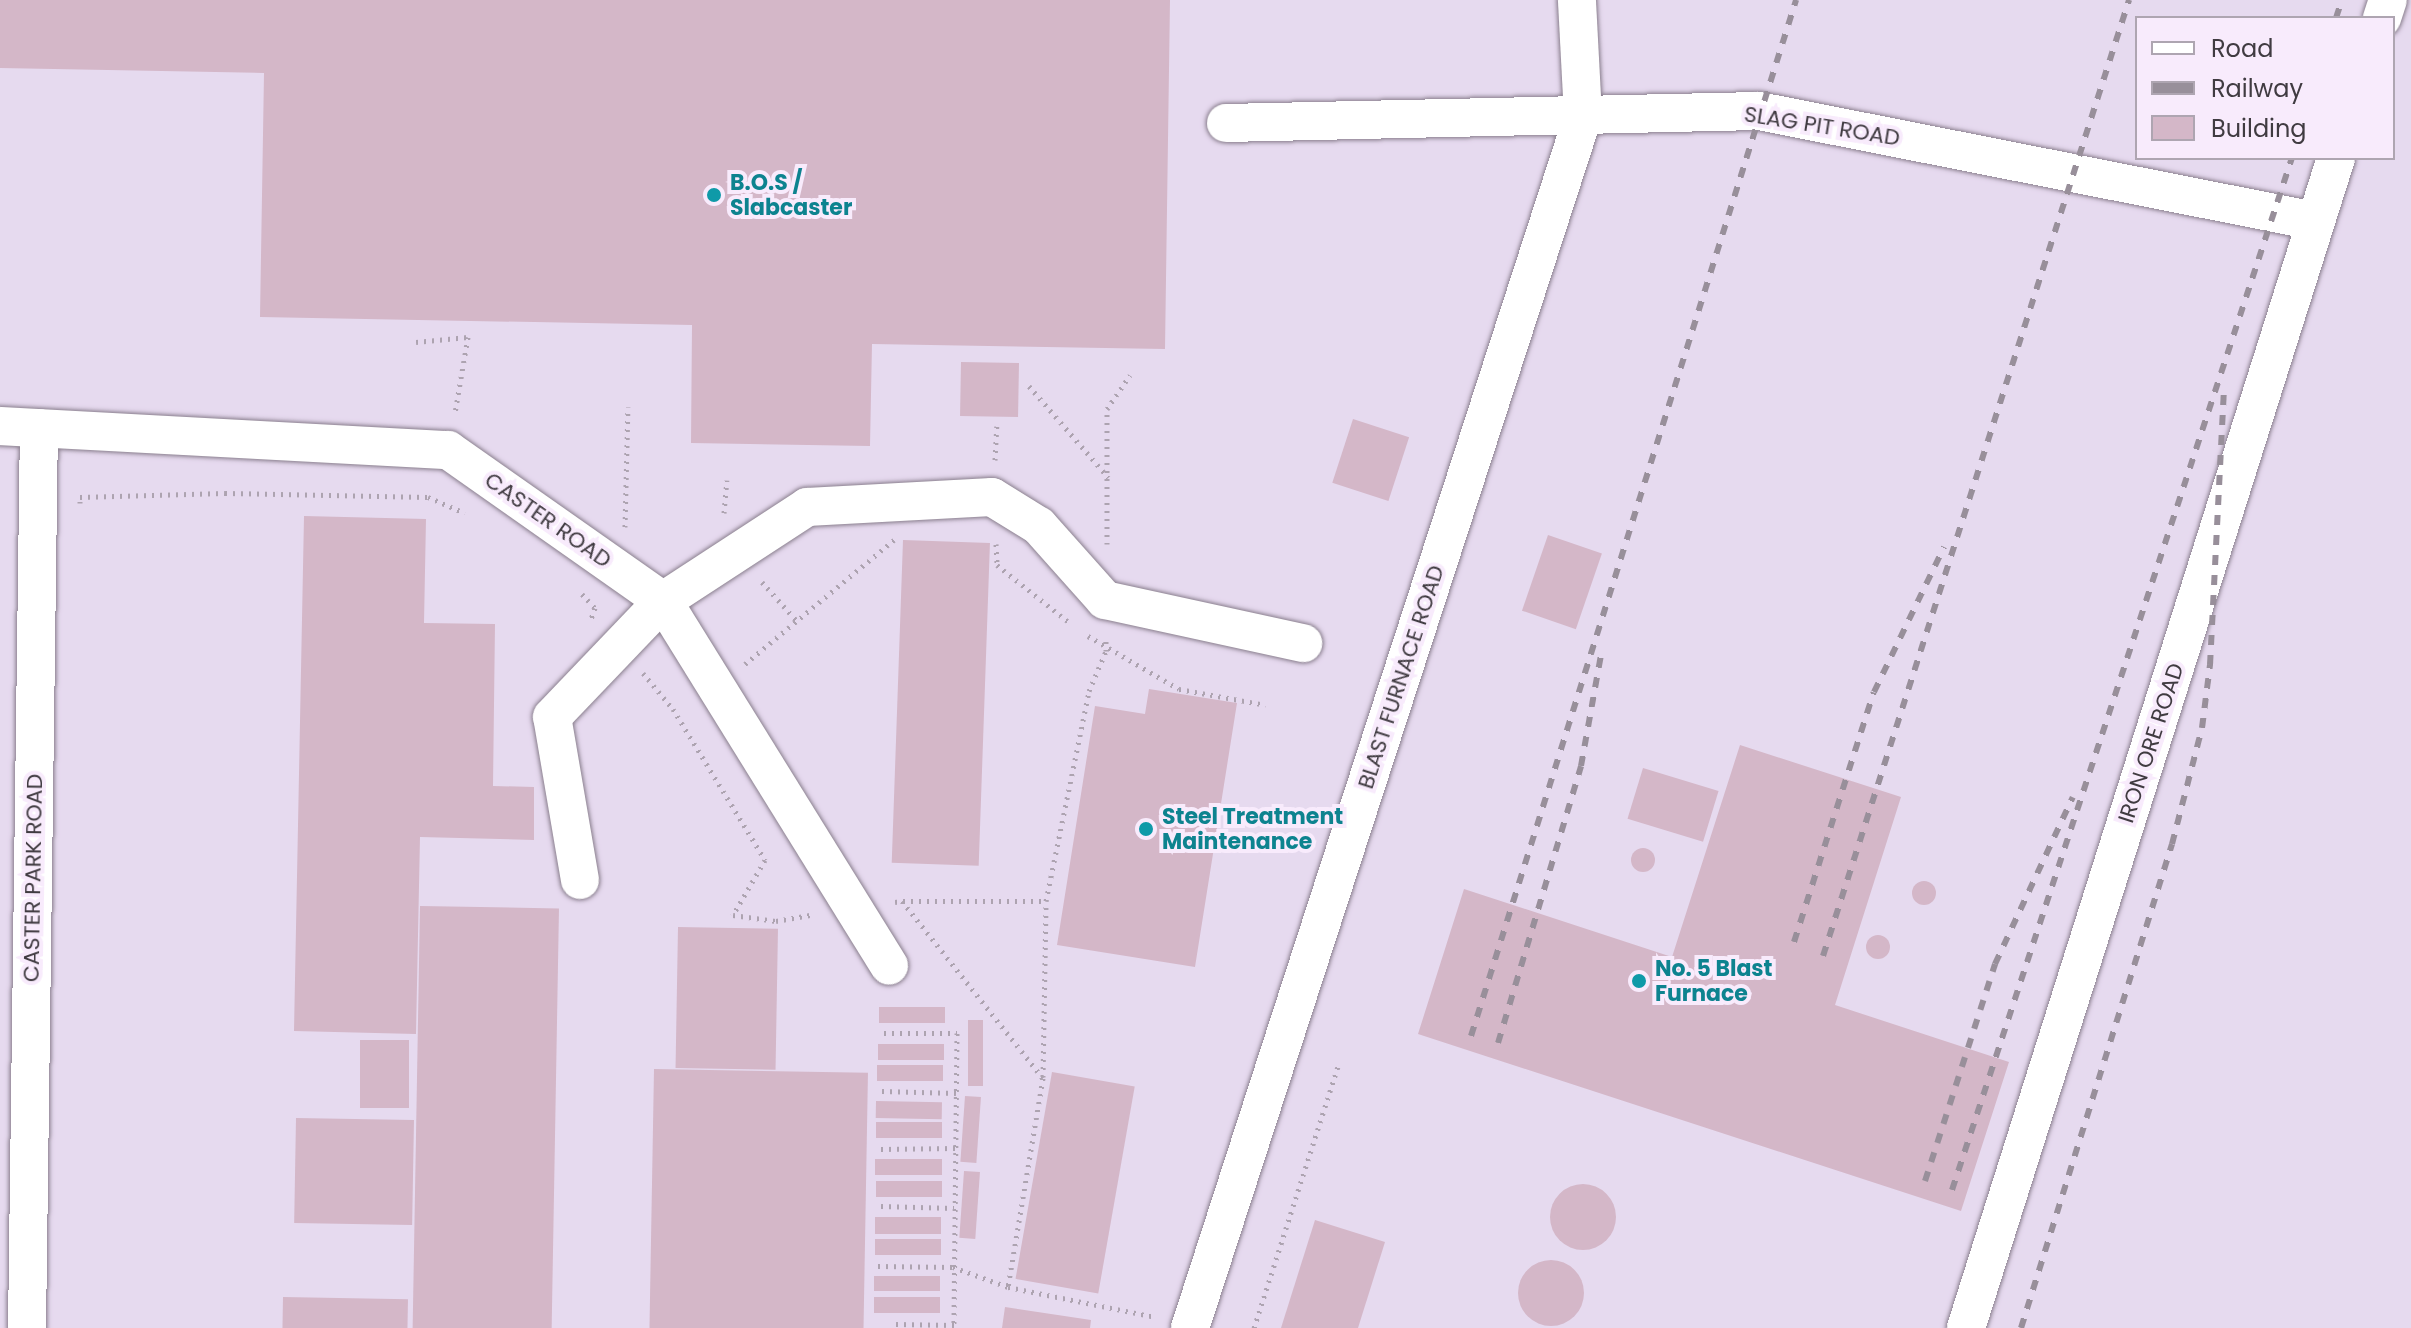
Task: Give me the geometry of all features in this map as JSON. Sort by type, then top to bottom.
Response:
[{"type":"street","points":[[1577,0],[1583,116]]},
{"type":"street","name":"SLAG PIT ROAD","points":[[1226,123],[1759,111],[2315,221]]},
{"type":"street","name":"BLAST FURNACE ROAD","points":[[1190,1328],[1583,116]]},
{"type":"street","name":"IRON ORE ROAD","points":[[1966,1328],[2335,160]]},
{"type":"street","points":[[0,426],[448,450]]},
{"type":"street","name":"CASTER PARK ROAD","points":[[27,1328],[39,428]]},
{"type":"street","name":"CASTER ROAD","points":[[448,450],[663,601],[889,966]]},
{"type":"street","points":[[580,880],[552,717],[663,601],[807,507],[992,497],[1039,526],[1105,600],[1303,643]]},
{"type":"path","points":[[416,342],[468,337],[448,450],[428,497]]},
{"type":"path","points":[[1043,1078],[1046,901],[1089,691],[1106,651],[1107,409],[1130,375]]},
{"type":"path","points":[[1029,386],[1109,478]]},
{"type":"path","points":[[585,633],[595,608],[574,585],[627,525],[628,407]]},
{"type":"path","points":[[38,530],[80,528],[80,497],[225,493],[428,497],[468,514]]},
{"type":"path","points":[[995,533],[997,565],[1106,651],[1179,689],[1266,705]]},
{"type":"path","points":[[673,709],[716,688],[901,535]]},
{"type":"path","points":[[902,901],[1046,901]]},
{"type":"path","points":[[884,1033],[957,1033],[954,1325],[896,1324]]},
{"type":"path","points":[[1254,1328],[1339,1064]]},
{"type":"path","points":[[882,1091],[956,1093]]},
{"type":"path","points":[[881,1149],[955,1148]]},
{"type":"path","points":[[881,1206],[954,1208]]},
{"type":"path","points":[[878,1266],[953,1267],[1008,1287]]},
{"type":"shaded area","points":[[0,0],[2411,0],[2411,1328],[0,1328]]},
{"type":"building","name":"B.O.S / Slabcaster","points":[[0,0],[1170,0],[1165,349],[872,344],[870,446],[691,443],[692,325],[260,317],[264,73],[0,68]]},
{"type":"building","points":[[961,362],[1019,363],[1018,417],[960,416]]},
{"type":"building","points":[[1353,419],[1409,437],[1388,501],[1332,483]]},
{"type":"building","points":[[304,516],[426,519],[424,623],[495,624],[493,786],[534,787],[534,840],[420,837],[416,1034],[294,1031]]},
{"type":"building","points":[[1548,535],[1602,554],[1576,629],[1522,611]]},
{"type":"building","points":[[903,540],[990,543],[979,866],[892,863]]},
{"type":"building","name":"Steel Treatment Maintenance","points":[[1149,689],[1237,703],[1195,967],[1057,945],[1095,706],[1145,714]]},
{"type":"building","name":"No. 5 Blast Furnace","points":[[1740,745],[1901,797],[1835,1005],[2009,1062],[1961,1211],[1418,1034],[1464,889],[1672,957]]},
{"type":"building","points":[[1643,768],[1719,791],[1703,842],[1628,819]]},
{"type":"building","points":[[1643,848],[1652,851],[1655,860],[1652,869],[1643,872],[1634,869],[1631,860],[1634,851]]},
{"type":"building","points":[[1924,881],[1933,884],[1936,893],[1933,902],[1924,905],[1915,902],[1912,893],[1915,884]]},
{"type":"building","points":[[420,906],[559,908],[552,1328],[413,1328]]},
{"type":"building","points":[[678,927],[778,929],[776,1070],[676,1068]]},
{"type":"building","points":[[1878,935],[1887,938],[1890,947],[1887,956],[1878,959],[1869,956],[1866,947],[1869,938]]},
{"type":"building","points":[[879,1007],[945,1007],[945,1023],[879,1023]]},
{"type":"building","points":[[968,1020],[983,1020],[983,1086],[968,1086]]},
{"type":"building","points":[[360,1040],[409,1040],[409,1108],[360,1108]]},
{"type":"building","points":[[878,1044],[944,1044],[944,1060],[878,1060]]},
{"type":"building","points":[[877,1065],[943,1065],[943,1081],[877,1081]]},
{"type":"building","points":[[654,1069],[868,1073],[864,1328],[649,1328]]},
{"type":"building","points":[[1052,1072],[1135,1087],[1098,1293],[1016,1279]]},
{"type":"building","points":[[965,1096],[981,1097],[976,1163],[960,1162]]},
{"type":"building","points":[[876,1101],[942,1102],[942,1119],[876,1118]]},
{"type":"building","points":[[296,1118],[414,1120],[412,1225],[294,1223]]},
{"type":"building","points":[[876,1122],[942,1122],[942,1138],[876,1138]]},
{"type":"building","points":[[875,1159],[942,1159],[942,1175],[875,1175]]},
{"type":"building","points":[[964,1171],[980,1172],[975,1239],[959,1238]]},
{"type":"building","points":[[876,1181],[942,1181],[942,1197],[876,1197]]},
{"type":"building","points":[[1583,1184],[1596,1187],[1606,1194],[1613,1204],[1616,1217],[1613,1230],[1606,1240],[1596,1247],[1583,1250],[1570,1247],[1560,1240],[1553,1230],[1550,1217],[1553,1204],[1560,1194],[1570,1187]]},
{"type":"building","points":[[875,1217],[941,1217],[941,1234],[875,1234]]},
{"type":"building","points":[[1315,1220],[1385,1242],[1358,1328],[1281,1328]]},
{"type":"building","points":[[875,1239],[941,1239],[941,1255],[875,1255]]},
{"type":"building","points":[[1551,1260],[1564,1262],[1579,1275],[1584,1293],[1582,1306],[1569,1321],[1551,1326],[1538,1324],[1523,1311],[1518,1293],[1520,1280],[1533,1265]]},
{"type":"building","points":[[874,1276],[940,1276],[940,1291],[874,1291]]},
{"type":"building","points":[[283,1297],[408,1299],[407,1328],[282,1328]]},
{"type":"building","points":[[874,1297],[940,1297],[940,1313],[874,1313]]},
{"type":"building","points":[[1005,1307],[1091,1320],[1090,1328],[1002,1328]]},
{"type":"railway","points":[[1471,1036],[1796,0]]},
{"type":"railway","points":[[1823,956],[2129,0]]},
{"type":"railway","points":[[2337,16],[2342,0]]},
{"type":"railway","points":[[1952,1190],[2291,160]]},
{"type":"railway","points":[[2021,1328],[2172,844],[2202,728],[2210,665],[2224,393]]},
{"type":"railway","points":[[1794,942],[1874,692],[1944,547]]},
{"type":"railway","points":[[1498,1043],[1581,766],[1601,655]]},
{"type":"railway","points":[[1925,1181],[1995,964],[2073,797]]},
{"type":"place","name":"B.O.S / Slabcaster","points":[[714,195]]},
{"type":"place","name":"Steel Treatment Maintenance","points":[[1146,829]]},
{"type":"place","name":"No. 5 Blast Furnace","points":[[1639,981]]}]
